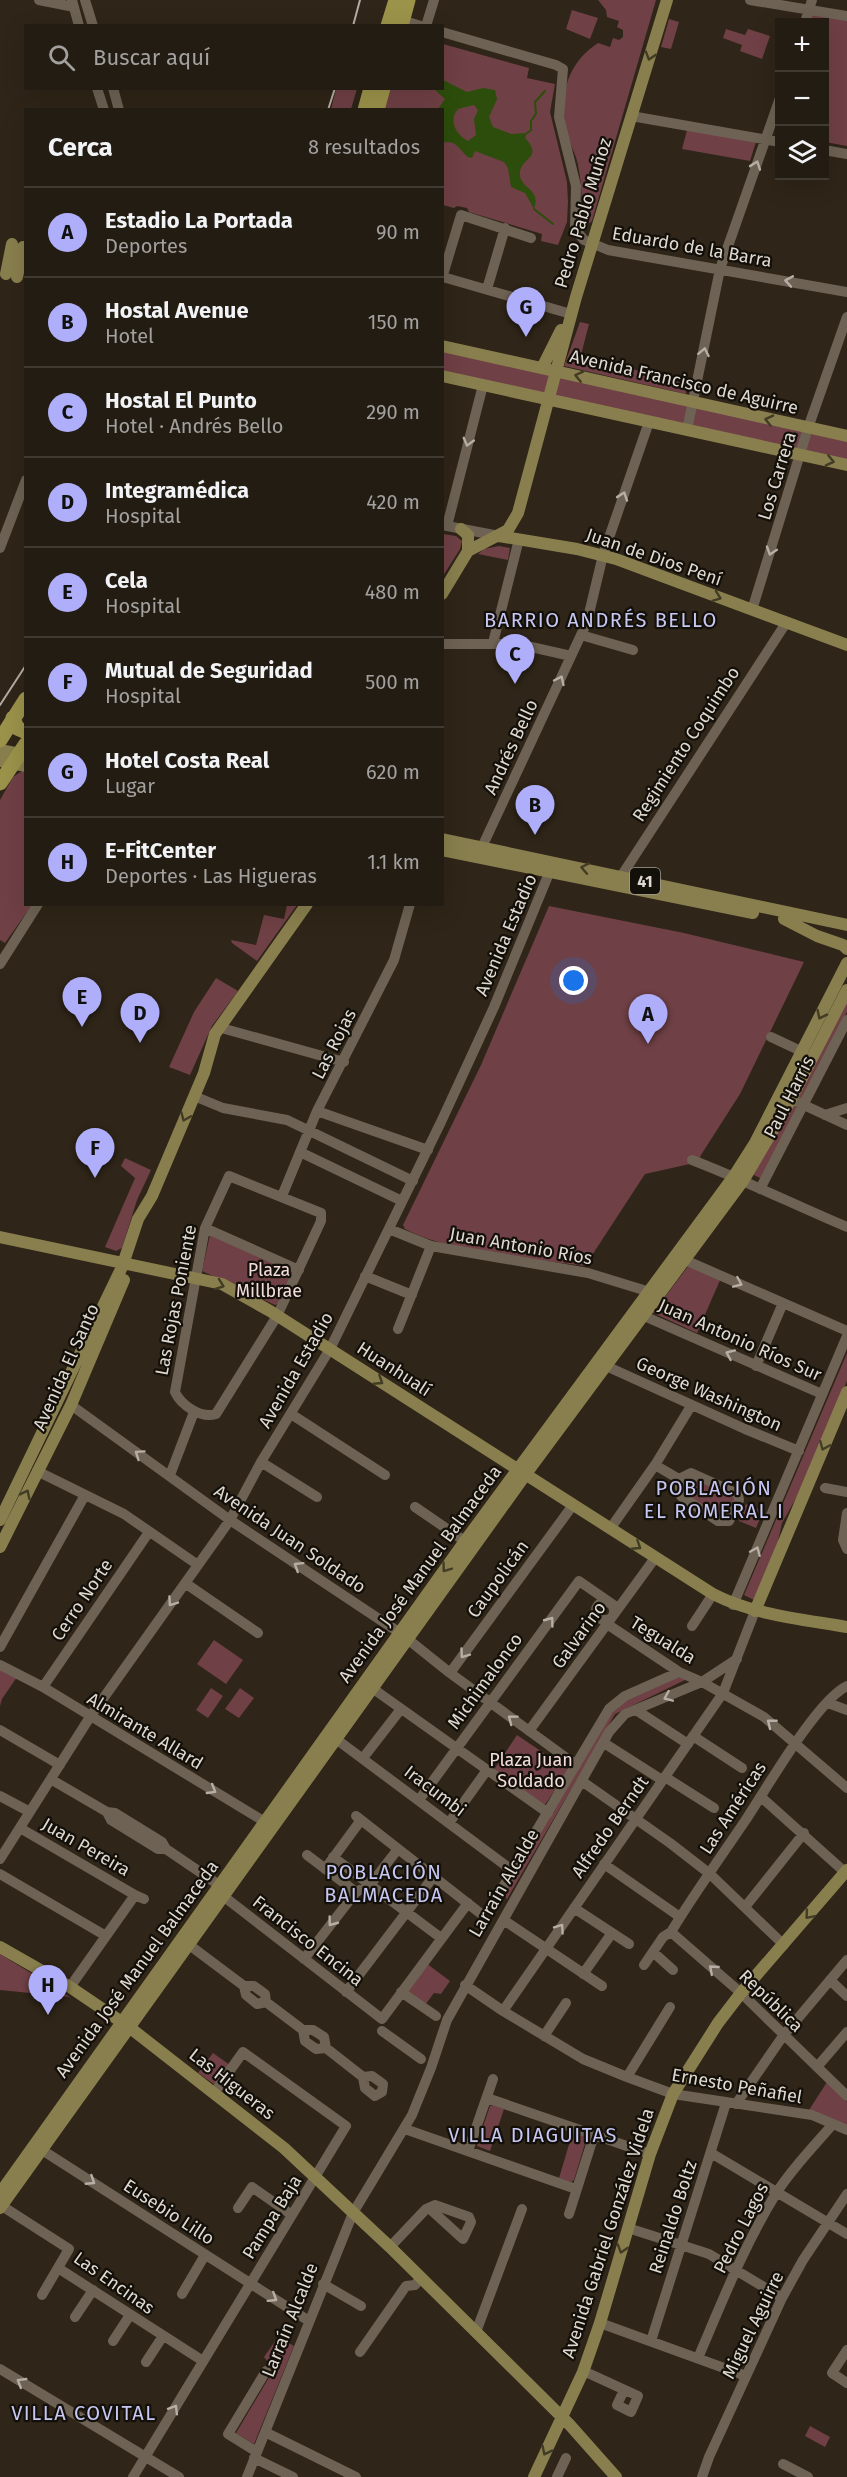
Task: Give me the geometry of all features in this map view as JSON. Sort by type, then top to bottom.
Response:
[{"type":"highway","points":[[396,0],[396,22]]},
{"type":"highway","points":[[396,22],[408,0]]},
{"type":"highway","points":[[365,108],[369,90]]},
{"type":"highway","points":[[378,108],[382,90]]},
{"type":"highway","points":[[0,740],[24,702]]},
{"type":"highway","points":[[13,718],[17,728],[24,731]]},
{"type":"highway","points":[[0,783],[18,757]]},
{"type":"main road","name":"Pedro Pablo Muñoz","points":[[499,536],[508,530],[518,513],[555,371],[667,0]]},
{"type":"main road","points":[[12,275],[15,245]]},
{"type":"main road","points":[[542,368],[572,314]]},
{"type":"main road","name":"Avenida Francisco de Aguirre","points":[[444,346],[847,436]]},
{"type":"main road","points":[[444,376],[847,465]]},
{"type":"main road","points":[[518,513],[519,539]]},
{"type":"main road","points":[[444,591],[468,551],[468,535],[461,529]]},
{"type":"main road","points":[[468,551],[499,536]]},
{"type":"main road","name":"Juan de Dios Pení","points":[[499,536],[603,555],[847,645]]},
{"type":"main road","points":[[0,750],[18,757]]},
{"type":"main road","name":"41","points":[[444,839],[482,847],[552,867]]},
{"type":"main road","name":"41","points":[[444,850],[552,867],[847,925]]},
{"type":"main road","name":"41","points":[[622,881],[847,932]]},
{"type":"main road","name":"Avenida El Santo","points":[[204,1073],[205,1064],[219,1027],[257,974],[269,962],[306,906]]},
{"type":"main road","points":[[784,919],[817,936],[843,945],[847,949]]},
{"type":"main road","name":"Avenida El Santo","points":[[0,1547],[71,1405],[127,1264],[138,1219],[152,1196],[204,1073],[225,1029],[269,962]]},
{"type":"main road","name":"Avenida José Manuel Balmaceda","points":[[1,2202],[42,2150],[125,2024],[219,1890],[650,1292],[738,1178],[847,963]]},
{"type":"main road","name":"Avenida José Manuel Balmaceda","points":[[521,1472],[606,1366],[685,1260],[791,1099],[844,1004],[847,990]]},
{"type":"main road","name":"Huanhualí","points":[[0,1232],[27,1244]]},
{"type":"main road","name":"Huanhualí","points":[[0,1237],[222,1284],[330,1349],[655,1558],[733,1605],[847,1627]]},
{"type":"main road","name":"Avenida El Santo","points":[[0,1520],[127,1264]]},
{"type":"main road","points":[[756,1611],[847,1392]]},
{"type":"main road","points":[[54,1410],[71,1405]]},
{"type":"main road","name":"Avenida José Manuel Balmaceda","points":[[268,1824],[336,1739],[372,1688],[404,1636]]},
{"type":"main road","name":"Avenida Gabriel González Videla","points":[[534,2477],[583,2372],[600,2323],[650,2154],[673,2094],[718,2023],[741,1993],[846,1872]]},
{"type":"main road","name":"Avenida José Manuel Balmaceda","points":[[1,2202],[64,2101],[188,1944],[219,1890]]},
{"type":"main road","name":"Las Higueras","points":[[0,1947],[70,1987],[125,2024],[284,2148],[390,2247],[563,2418],[616,2477]]},
{"type":"main road","points":[[42,2150],[41,2137],[64,2101]]},
{"type":"street","points":[[39,0],[73,3],[78,24]]},
{"type":"street","points":[[85,0],[92,24]]},
{"type":"street","points":[[424,24],[434,0]]},
{"type":"street","points":[[750,0],[810,5],[847,16]]},
{"type":"street","name":"Eduardo de la Barra","points":[[444,33],[556,65],[562,69],[559,117],[576,186],[574,226],[578,236],[593,245],[608,250],[847,291]]},
{"type":"street","points":[[98,90],[103,108]]},
{"type":"street","points":[[113,90],[118,108]]},
{"type":"street","points":[[687,430],[720,269],[775,112]]},
{"type":"street","points":[[632,116],[775,141]]},
{"type":"street","points":[[829,151],[847,154]]},
{"type":"street","points":[[444,274],[461,215],[531,238]]},
{"type":"street","points":[[486,289],[505,228]]},
{"type":"street","points":[[444,277],[572,314]]},
{"type":"street","name":"Los Carrera","points":[[752,610],[808,428],[847,317]]},
{"type":"street","points":[[445,526],[483,385]]},
{"type":"street","name":"Andrés Bello","points":[[482,847],[581,635],[591,608],[603,555],[648,422]]},
{"type":"street","points":[[0,548],[24,485]]},
{"type":"street","name":"Juan de Dios Pení","points":[[445,526],[499,536]]},
{"type":"street","points":[[494,643],[519,539]]},
{"type":"street","name":"Regimiento Coquimbo","points":[[622,881],[714,731],[786,623]]},
{"type":"street","points":[[581,635],[633,650]]},
{"type":"street","points":[[444,644],[518,644],[571,656]]},
{"type":"street","name":"Avenida Estadio","points":[[0,1859],[90,1717],[230,1520],[261,1462],[330,1349],[413,1181],[494,1007],[552,867]]},
{"type":"street","points":[[0,964],[37,906]]},
{"type":"street","name":"Las Rojas","points":[[282,1196],[317,1111],[394,960],[409,906]]},
{"type":"street","name":"Paul Harris","points":[[760,1189],[847,1020]]},
{"type":"street","points":[[225,1029],[344,1062]]},
{"type":"street","points":[[771,1037],[803,1052]]},
{"type":"street","points":[[194,1096],[224,1108],[287,1120],[413,1181]]},
{"type":"street","points":[[791,1099],[847,1125]]},
{"type":"street","points":[[825,1115],[847,1108]]},
{"type":"street","points":[[317,1111],[428,1149]]},
{"type":"street","points":[[300,1152],[402,1201]]},
{"type":"street","points":[[692,1160],[847,1227]]},
{"type":"street","name":"Las Rojas Poniente","points":[[194,1412],[175,1392],[205,1228],[229,1176],[282,1196]]},
{"type":"street","points":[[170,1475],[194,1412],[211,1416],[216,1414],[277,1316],[321,1221],[321,1213],[282,1196]]},
{"type":"street","points":[[205,1228],[299,1270]]},
{"type":"street","name":"Juan Antonio Ríos","points":[[389,1228],[431,1246],[588,1273],[650,1292]]},
{"type":"street","points":[[398,1329],[431,1246]]},
{"type":"street","points":[[685,1260],[847,1331]]},
{"type":"street","points":[[365,1276],[412,1295]]},
{"type":"street","points":[[756,1366],[783,1303]]},
{"type":"street","name":"Juan Antonio Ríos Sur","points":[[644,1316],[822,1394]]},
{"type":"street","points":[[733,1605],[847,1336]]},
{"type":"street","name":"George Washington","points":[[606,1366],[691,1406],[799,1451]]},
{"type":"street","name":"Avenida Juan Soldado","points":[[71,1405],[230,1520],[404,1636],[450,1673],[576,1765]]},
{"type":"street","points":[[610,1529],[655,1465],[691,1406]]},
{"type":"street","points":[[291,1414],[384,1475]]},
{"type":"street","points":[[261,1462],[317,1497]]},
{"type":"street","points":[[655,1465],[679,1479]]},
{"type":"street","points":[[37,1471],[124,1514],[198,1565]]},
{"type":"street","points":[[690,1473],[734,1491],[739,1500],[732,1518],[725,1522],[718,1521],[681,1496],[679,1479],[690,1473]]},
{"type":"street","points":[[825,1488],[847,1492]]},
{"type":"street","points":[[0,1647],[85,1495]]},
{"type":"street","name":"Caupolicán","points":[[450,1673],[573,1505]]},
{"type":"street","points":[[415,1508],[470,1544]]},
{"type":"street","points":[[847,1513],[843,1540],[847,1549]]},
{"type":"street","name":"Cerro Norte","points":[[43,1687],[149,1532]]},
{"type":"street","name":"Galvarino","points":[[615,1606],[655,1558]]},
{"type":"street","name":"Michimalonco","points":[[419,1800],[579,1581],[615,1606]]},
{"type":"street","points":[[185,1583],[258,1633]]},
{"type":"street","points":[[692,1626],[713,1594]]},
{"type":"street","name":"Tegualda","points":[[609,1621],[615,1606],[601,1603],[596,1611],[602,1619],[609,1621],[679,1672],[723,1693],[764,1717],[847,1788]]},
{"type":"street","points":[[737,1659],[756,1611]]},
{"type":"street","name":"Galvarino","points":[[529,1731],[609,1621]]},
{"type":"street","name":"Larraín Alcalde","points":[[247,2477],[353,2213],[405,2128],[432,2068],[443,2029],[465,1985],[505,1921],[604,1743],[621,1719],[636,1710],[702,1682],[737,1659]]},
{"type":"street","name":"Alfredo Berndt","points":[[503,2011],[723,1693],[737,1659]]},
{"type":"street","name":"Almirante Allard","points":[[0,1665],[43,1687],[268,1824]]},
{"type":"street","name":"Larraín Alcalde","points":[[500,1892],[609,1709],[626,1696],[679,1672]]},
{"type":"street","name":"Las Américas","points":[[644,1965],[663,1937],[671,1932],[796,1743],[828,1703],[847,1686]]},
{"type":"street","points":[[372,1688],[548,1813]]},
{"type":"street","points":[[828,1703],[847,1710]]},
{"type":"street","points":[[363,1758],[401,1709]]},
{"type":"street","points":[[636,1710],[742,1768]]},
{"type":"street","points":[[0,1730],[60,1765]]},
{"type":"street","name":"Iracumbi","points":[[336,1739],[513,1871]]},
{"type":"street","points":[[604,1743],[714,1808]]},
{"type":"street","points":[[449,1822],[487,1770]]},
{"type":"street","name":"Francisco Encina","points":[[52,1780],[107,1812],[111,1820],[158,1849],[165,1849],[382,2019],[401,1992]]},
{"type":"street","points":[[582,1782],[710,1874],[784,1945]]},
{"type":"street","name":"Juan Pereira","points":[[0,1796],[30,1812]]},
{"type":"street","points":[[761,1797],[846,1872]]},
{"type":"street","points":[[325,1869],[359,1818],[480,1913]]},
{"type":"street","name":"Juan Pereira","points":[[20,1828],[140,1897],[106,1936],[70,1987]]},
{"type":"street","points":[[745,1907],[804,1833]]},
{"type":"street","points":[[304,1959],[356,1892],[370,1885],[398,1849]]},
{"type":"street","points":[[307,1855],[356,1892]]},
{"type":"street","points":[[333,1857],[441,1938]]},
{"type":"street","points":[[604,1864],[680,1917]]},
{"type":"street","points":[[0,1874],[106,1936]]},
{"type":"street","points":[[346,1992],[434,1876]]},
{"type":"street","points":[[436,2016],[401,1992],[468,1903]]},
{"type":"street","points":[[574,1908],[629,1944]]},
{"type":"street","points":[[505,1921],[602,1986]]},
{"type":"street","name":"República","points":[[671,1932],[741,1993],[847,2096]]},
{"type":"street","points":[[584,1974],[612,1933]]},
{"type":"street","points":[[188,1944],[244,1986],[254,1986],[265,1994],[266,2002],[303,2030],[305,2041],[316,2049],[326,2048],[363,2077]]},
{"type":"street","points":[[653,1952],[673,1970]]},
{"type":"street","name":"Reinaldo Boltz","points":[[651,2341],[711,2153],[731,2104],[783,2036],[847,1959]]},
{"type":"street","points":[[830,1980],[847,1996]]},
{"type":"street","name":"Ernesto Peñafiel","points":[[465,1985],[503,2011],[583,2059],[627,2077],[673,2094],[812,2115],[847,2130]]},
{"type":"street","points":[[544,2036],[566,2003]]},
{"type":"street","points":[[627,2077],[670,2007]]},
{"type":"street","points":[[382,2031],[421,2060]]},
{"type":"street","points":[[817,2067],[847,2032]]},
{"type":"street","name":"Pampa Baja","points":[[134,2477],[346,2126],[243,2052],[214,2093]]},
{"type":"street","points":[[468,2151],[494,2079]]},
{"type":"street","points":[[487,2098],[650,2154]]},
{"type":"street","name":"Pedro Lagos","points":[[698,2358],[736,2270],[777,2192],[794,2168],[833,2124]]},
{"type":"street","points":[[405,2128],[576,2189]]},
{"type":"street","points":[[569,2214],[594,2135]]},
{"type":"street","name":"Eusebio Lillo","points":[[42,2150],[309,2321]]},
{"type":"street","points":[[711,2153],[847,2234]]},
{"type":"street","points":[[238,2208],[252,2187],[292,2215]]},
{"type":"street","name":"Miguel Aguirre","points":[[702,2477],[782,2298],[827,2222],[847,2194]]},
{"type":"street","name":"Las Encinas","points":[[1,2202],[69,2249],[58,2268],[203,2361]]},
{"type":"street","points":[[390,2247],[429,2208]]},
{"type":"street","points":[[476,2332],[522,2210]]},
{"type":"street","points":[[628,2228],[709,2254],[782,2298]]},
{"type":"street","points":[[182,2294],[205,2255]]},
{"type":"street","points":[[42,2295],[58,2268]]},
{"type":"street","points":[[360,2352],[406,2286],[414,2285],[421,2278]]},
{"type":"street","points":[[323,2284],[361,2306]]},
{"type":"street","points":[[75,2317],[93,2290]]},
{"type":"street","points":[[113,2341],[130,2315]]},
{"type":"street","points":[[600,2323],[746,2376]]},
{"type":"street","points":[[146,2362],[163,2336]]},
{"type":"street","points":[[847,2350],[832,2373],[847,2383]]},
{"type":"street","points":[[0,2369],[178,2477]]},
{"type":"street","name":"Larraín Alcalde","points":[[256,2455],[228,2434],[266,2371]]},
{"type":"street","points":[[583,2372],[624,2390]]},
{"type":"street","points":[[265,2432],[356,2477]]},
{"type":"street","points":[[256,2455],[292,2477]]},
{"type":"street","points":[[558,2477],[566,2458]]},
{"type":"street","points":[[783,2464],[808,2477]]},
{"type":"green space","points":[[598,0],[656,0],[592,221],[587,225],[581,221],[579,172],[564,121],[564,95],[572,72],[587,51],[598,43],[610,47],[613,38],[619,40],[623,37],[623,30],[617,27],[619,21],[607,17],[606,10]]},
{"type":"green space","points":[[572,10],[598,18],[590,39],[566,29]]},
{"type":"green space","points":[[813,14],[847,20],[847,146],[829,143],[829,18],[810,18]]},
{"type":"green space","points":[[669,19],[679,22],[671,49],[661,47]]},
{"type":"green space","points":[[726,29],[745,35],[748,29],[770,36],[762,59],[740,51],[742,45],[723,38]]},
{"type":"green space","points":[[444,44],[529,68],[527,78],[555,84],[550,112],[567,182],[568,202],[567,222],[558,245],[541,241],[542,234],[469,212],[467,208],[444,205],[444,108],[384,108],[389,90],[444,90]]},
{"type":"green space","points":[[336,90],[357,90],[351,108],[331,108]]},
{"type":"green space","points":[[687,130],[756,142],[750,161],[682,149]]},
{"type":"green space","points":[[580,322],[589,324],[581,355],[687,384],[686,394],[564,366]]},
{"type":"green space","points":[[444,348],[847,440],[847,462],[444,371]]},
{"type":"green space","points":[[444,534],[456,536],[462,541],[460,549],[444,574]]},
{"type":"green space","points":[[499,546],[510,548],[508,560],[478,554],[484,549]]},
{"type":"green space","points":[[24,770],[24,906],[31,906],[5,943],[0,940],[0,800],[13,777]]},
{"type":"green space","points":[[287,906],[296,906],[257,961],[232,943],[231,940],[256,945],[264,915],[284,919]]},
{"type":"green space","points":[[549,906],[684,933],[804,962],[740,1094],[701,1155],[697,1166],[690,1164],[645,1174],[585,1266],[517,1258],[445,1244],[405,1229],[403,1225],[481,1065]]},
{"type":"green space","points":[[216,978],[238,991],[212,1026],[190,1075],[169,1067],[194,1012]]},
{"type":"green space","points":[[847,1000],[847,1012],[801,1108],[762,1179],[752,1174]]},
{"type":"green space","points":[[125,1158],[151,1170],[137,1200],[122,1248],[116,1251],[105,1247],[135,1178],[121,1166]]},
{"type":"green space","name":"Plaza Millbrae","points":[[210,1235],[290,1270],[292,1275],[279,1303],[275,1305],[202,1271]]},
{"type":"green space","points":[[689,1265],[721,1278],[697,1333],[653,1313]]},
{"type":"green space","points":[[847,1353],[847,1381],[802,1488],[782,1523],[777,1546],[754,1600],[744,1595]]},
{"type":"green space","points":[[690,1477],[736,1495],[725,1519],[683,1493]]},
{"type":"green space","points":[[746,1504],[763,1511],[756,1528],[739,1521]]},
{"type":"green space","points":[[214,1640],[243,1660],[226,1684],[197,1664]]},
{"type":"green space","points":[[0,1669],[17,1677],[2,1699],[0,1706]]},
{"type":"green space","points":[[677,1677],[687,1679],[615,1714],[507,1899],[504,1896],[530,1846],[606,1719],[629,1697]]},
{"type":"green space","points":[[211,1688],[223,1696],[208,1718],[196,1710]]},
{"type":"green space","points":[[240,1688],[254,1698],[239,1718],[225,1709]]},
{"type":"green space","name":"Plaza Juan Soldado","points":[[517,1735],[569,1770],[544,1806],[493,1771]]},
{"type":"green space","points":[[0,1954],[70,1997],[0,1990]]},
{"type":"green space","points":[[426,1963],[450,1981],[441,1994],[434,1993],[425,2005],[405,1991]]},
{"type":"green space","points":[[213,2053],[230,2065],[215,2085],[198,2073]]},
{"type":"green space","points":[[827,2082],[847,2102],[847,2126],[809,2110]]},
{"type":"green space","points":[[490,2106],[504,2109],[490,2151],[477,2144]]},
{"type":"green space","points":[[573,2131],[587,2137],[574,2180],[571,2182],[559,2178]]},
{"type":"green space","points":[[278,2337],[294,2346],[254,2444],[236,2433],[274,2369],[264,2357]]},
{"type":"green space","points":[[810,2426],[830,2437],[825,2447],[805,2436]]},
{"type":"shaded area","points":[[444,80],[467,92],[483,88],[495,90],[497,99],[489,117],[493,127],[511,134],[527,133],[525,138],[532,154],[520,170],[520,176],[535,197],[534,209],[525,193],[511,187],[508,168],[504,162],[475,151],[472,158],[468,157],[455,144],[444,143],[444,108],[439,108],[445,99],[435,90],[444,90]],"holes":[[[474,105],[478,110],[474,119],[476,135],[468,141],[455,127],[455,113],[458,109]]]},
{"type":"waterway","points":[[527,133],[531,130],[531,121],[536,114],[535,102],[545,91]]},
{"type":"waterway","points":[[534,209],[553,224]]},
{"type":"railway","points":[[354,24],[360,0]]},
{"type":"railway","points":[[329,108],[334,90]]},
{"type":"railway","points":[[0,705],[24,668]]},
{"type":"place","name":"Hotel Costa Real","points":[[526,337]]},
{"type":"place","name":"Hostal El Punto","points":[[515,684]]},
{"type":"place","name":"Hostal Avenue","points":[[535,835]]},
{"type":"place","name":"Cela","points":[[82,1027]]},
{"type":"place","name":"Integramédica","points":[[140,1043]]},
{"type":"place","name":"Estadio La Portada","points":[[648,1044]]},
{"type":"place","name":"Mutual de Seguridad","points":[[95,1178]]},
{"type":"place","name":"E-FitCenter","points":[[48,2015]]},
{"type":"district","name":"BARRIO ANDRÉS BELLO","points":[[601,620]]},
{"type":"district","name":"POBLACIÓN EL ROMERAL I","points":[[714,1500]]},
{"type":"district","name":"POBLACIÓN BALMACEDA","points":[[384,1884]]},
{"type":"district","name":"VILLA DIAGUITAS","points":[[533,2135]]},
{"type":"district","name":"VILLA COVITAL","points":[[84,2413]]}]
